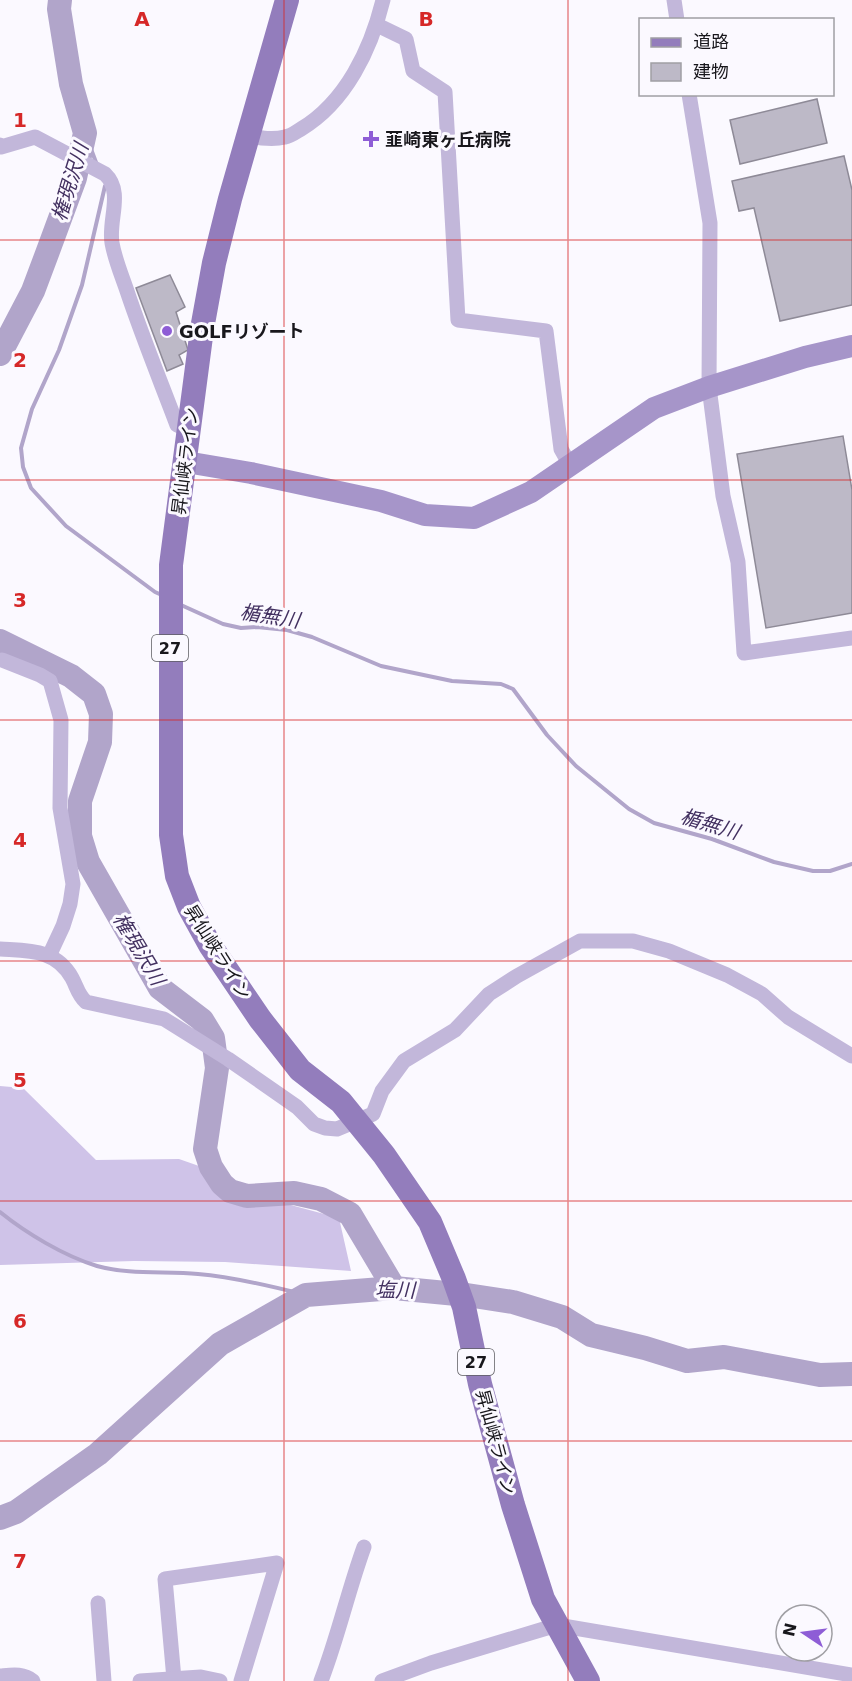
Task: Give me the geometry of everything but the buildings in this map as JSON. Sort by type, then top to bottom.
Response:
[{"type":"main road","name":"昇仙峡ライン","points":[[287,0],[214,263],[188,430],[171,577],[171,835],[177,876],[189,907],[210,945],[260,1019],[300,1070],[341,1102],[384,1155],[430,1222],[464,1307],[480,1384],[513,1504],[543,1599],[588,1681]]},
{"type":"street","points":[[249,136],[272,139],[288,137],[319,118],[356,72],[377,25],[383,0]]},
{"type":"street","points":[[674,0],[677,18]]},
{"type":"street","points":[[377,25],[406,39],[413,71],[445,92],[458,320],[546,331],[561,449],[570,465]]},
{"type":"street","points":[[689,96],[710,223],[709,387],[723,496],[738,562],[744,653],[852,638]]},
{"type":"street","points":[[0,145],[2,147],[35,137],[105,174],[112,180],[115,196],[111,220],[112,243],[119,268],[177,424],[188,430]]},
{"type":"street","points":[[186,462],[251,473],[381,501],[425,515],[474,518],[531,492],[654,408],[709,387],[805,357],[852,346]]},
{"type":"street","points":[[2,660],[50,681],[62,720],[60,808],[73,884],[63,926],[49,956]]},
{"type":"street","points":[[0,949],[34,952],[49,956],[64,965],[74,980],[80,997],[86,1002],[164,1019],[228,1059],[297,1107],[314,1124],[326,1128],[337,1129],[373,1114],[382,1091],[404,1061],[455,1030],[489,994],[517,975],[580,941],[633,941],[669,951],[727,975],[762,994],[788,1017],[852,1056]]},
{"type":"street","points":[[321,1681],[333,1650],[364,1547]]},
{"type":"street","points":[[174,1679],[165,1579],[277,1563],[241,1681]]},
{"type":"street","points":[[98,1603],[104,1681]]},
{"type":"street","points":[[382,1681],[431,1663],[557,1626],[852,1675]]},
{"type":"street","points":[[0,1676],[19,1675],[33,1681]]},
{"type":"street","points":[[140,1681],[201,1677],[220,1681]]},
{"type":"shaded area","points":[[0,1086],[23,1088],[96,1160],[179,1159],[199,1166],[223,1195],[243,1207],[287,1204],[339,1218],[351,1271],[225,1262],[134,1261],[0,1265]]},
{"type":"waterway","name":"権現沢川","points":[[0,354],[33,291],[75,178],[85,133],[71,84],[59,9],[60,0]]},
{"type":"waterway","name":"楯無川","points":[[85,133],[97,165]]},
{"type":"waterway","name":"楯無川","points":[[105,186],[82,285],[59,350],[32,409],[21,448],[23,467],[31,488],[66,526],[155,592],[164,596]]},
{"type":"waterway","name":"楯無川","points":[[181,605],[223,624],[241,628],[287,630],[312,637],[381,666],[452,681],[501,684],[513,689],[547,735],[576,766],[629,809],[654,823],[712,839],[774,862],[813,871],[830,871],[852,864]]},
{"type":"waterway","name":"権現沢川","points":[[0,641],[71,676],[94,694],[101,714],[100,742],[80,801],[80,836],[88,862],[160,988],[202,1020],[213,1038],[217,1068],[205,1149],[211,1167],[222,1184],[230,1191],[247,1196],[294,1193],[321,1199],[350,1214],[394,1288]]},
{"type":"waterway","points":[[0,1212],[46,1243],[97,1266],[122,1271],[212,1275],[306,1295]]},
{"type":"waterway","name":"塩川","points":[[0,1518],[16,1512],[98,1454],[220,1344],[306,1295],[394,1288],[467,1295],[513,1302],[562,1317],[591,1335],[687,1361],[724,1357],[820,1375],[852,1374]]},
{"type":"place","name":"韮崎東ヶ丘病院","points":[[371,139]]},
{"type":"place","name":"GOLFリゾート","points":[[167,331]]}]
